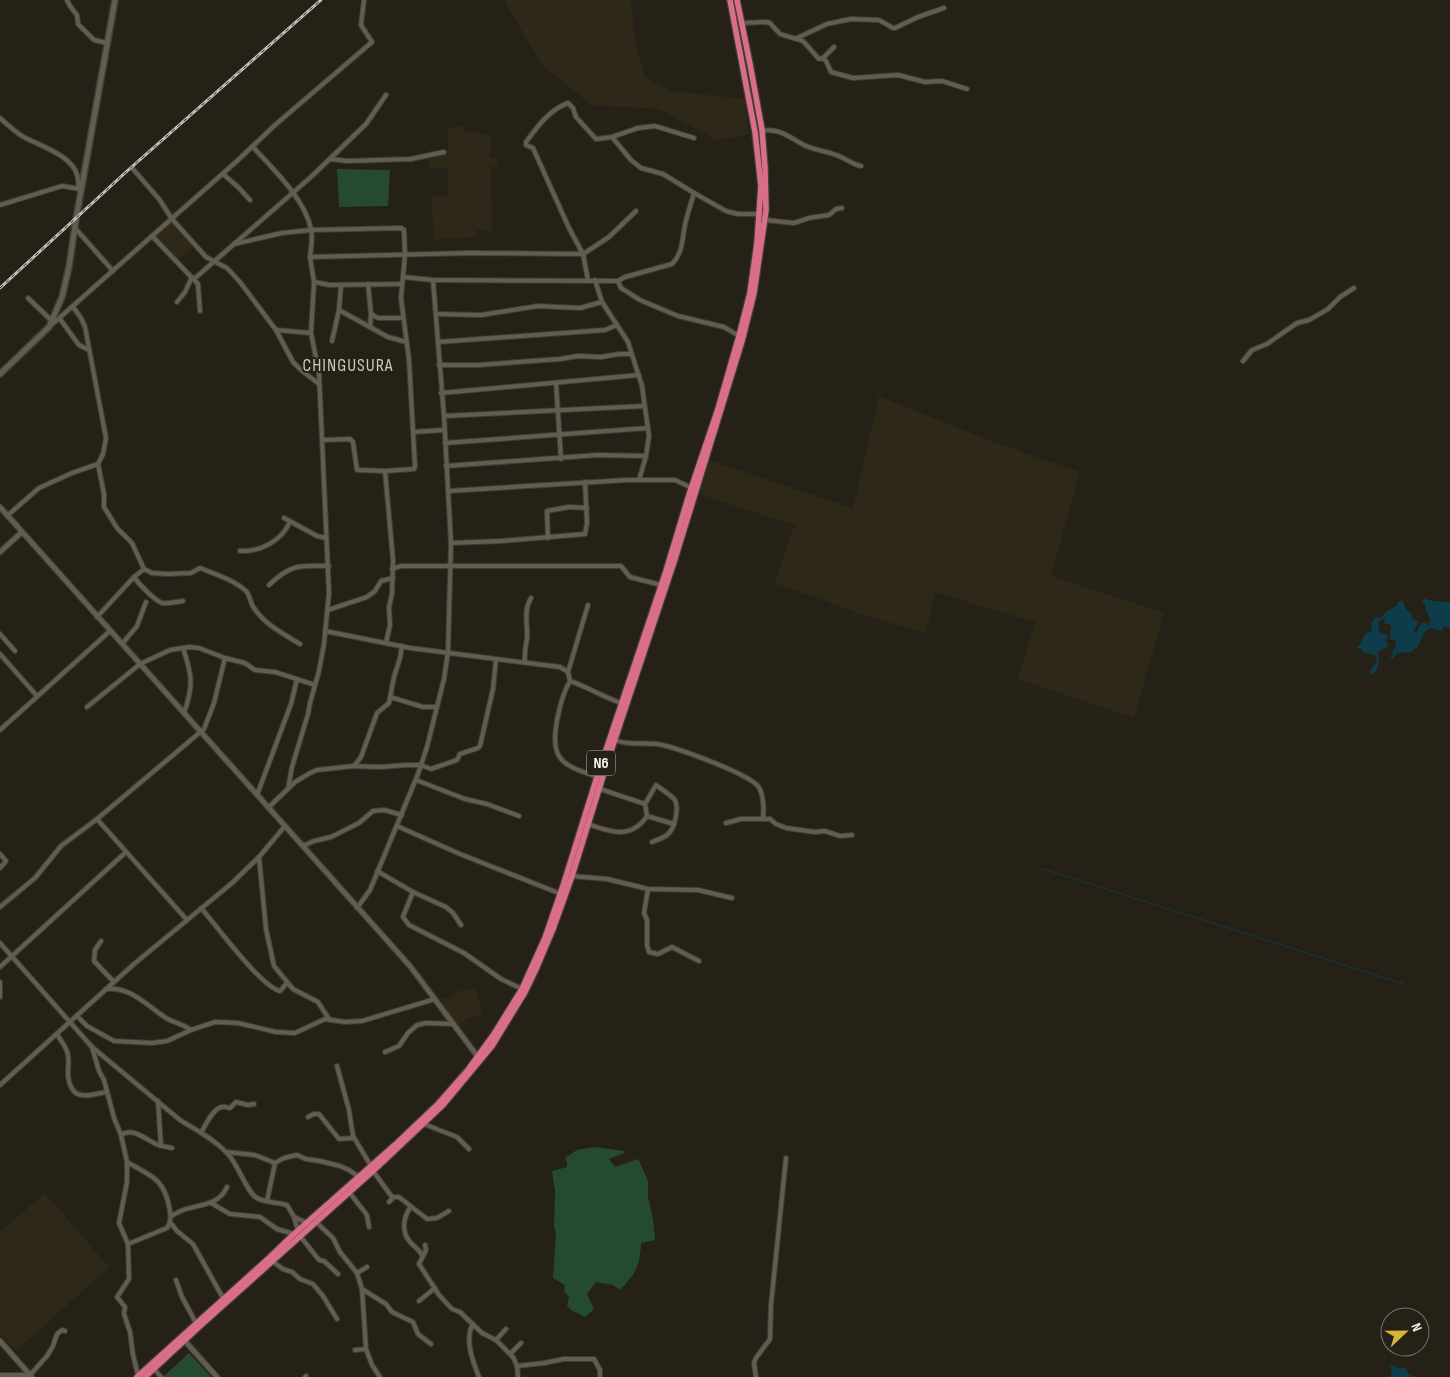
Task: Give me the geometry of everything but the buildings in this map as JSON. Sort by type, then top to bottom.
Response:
[{"type":"highway","name":"N6","points":[[140,1376],[272,1261],[297,1233],[316,1222],[349,1192],[437,1105],[478,1057],[499,1026],[522,989],[550,926],[600,789],[674,562],[742,341],[758,272],[765,220],[766,168],[762,131],[742,23],[733,1]]},
{"type":"highway","name":"N6","points":[[140,1376],[154,1369],[196,1323],[223,1298],[359,1177],[372,1169],[424,1124],[471,1073],[504,1027],[537,967],[553,929],[596,777],[718,409],[739,336],[754,271],[761,186],[755,132],[733,1]]},
{"type":"main road","points":[[0,374],[49,327],[65,286],[80,189],[115,0]]},
{"type":"street","points":[[67,0],[77,15],[78,24],[94,40],[107,43]]},
{"type":"street","points":[[49,327],[60,320],[276,125],[372,42],[361,25],[364,0]]},
{"type":"street","points":[[797,38],[828,24],[850,19],[879,20],[896,28],[918,17],[944,8]]},
{"type":"street","points":[[742,23],[770,23],[780,34],[797,38],[807,44],[817,57],[826,60],[830,72],[853,78],[898,75],[925,82],[942,81],[967,89]]},
{"type":"street","points":[[823,58],[834,47]]},
{"type":"street","points":[[177,302],[193,278],[214,262],[293,192],[366,124],[386,95]]},
{"type":"street","points":[[588,280],[583,254],[569,228],[533,148],[526,145],[526,142],[547,117],[568,103],[573,108],[576,117],[592,136],[599,139],[612,137],[638,128],[655,126],[694,138]]},
{"type":"street","points":[[0,118],[20,135],[66,159],[78,174],[80,180],[80,189],[62,186],[0,205]]},
{"type":"street","points":[[755,132],[770,129],[777,131],[805,146],[838,155],[862,166]]},
{"type":"street","points":[[612,137],[637,166],[664,174],[694,194],[726,211],[738,214],[760,214]]},
{"type":"street","points":[[253,147],[293,192],[311,230],[310,257],[314,282],[311,334],[318,368],[323,440],[326,538],[330,586],[328,610],[315,685],[292,767],[288,789]]},
{"type":"street","points":[[330,158],[348,162],[411,160],[444,152]]},
{"type":"street","points":[[133,169],[159,199],[172,219],[206,257],[232,272],[276,330],[294,362],[319,384]]},
{"type":"street","points":[[223,174],[234,182],[250,200]]},
{"type":"street","points":[[403,277],[433,280],[618,281],[625,277],[674,262],[680,253],[684,227],[694,194]]},
{"type":"street","points":[[765,220],[794,223],[828,215],[836,209],[842,208]]},
{"type":"street","points":[[310,257],[494,253],[583,254],[608,237],[636,210]]},
{"type":"street","points":[[75,228],[113,271]]},
{"type":"street","points":[[234,244],[288,232],[311,230],[401,228],[404,230],[405,255],[401,292],[415,468],[385,471],[357,470],[353,442],[350,439],[323,440]]},
{"type":"street","points":[[152,236],[200,287],[200,311]]},
{"type":"street","points":[[357,908],[366,897],[398,826],[416,780],[427,747],[444,679],[448,652],[451,542],[444,416],[433,280]]},
{"type":"street","points":[[595,280],[602,302],[626,338],[639,375],[649,436],[646,456],[639,480]]},
{"type":"street","points":[[618,281],[621,288],[640,300],[678,316],[724,327],[739,336]]},
{"type":"street","points":[[314,282],[341,285],[402,284]]},
{"type":"street","points":[[368,284],[371,314],[370,327]]},
{"type":"street","points":[[332,341],[339,310],[341,285]]},
{"type":"street","points":[[1243,361],[1252,350],[1267,344],[1299,322],[1309,320],[1328,309],[1340,297],[1354,288]]},
{"type":"street","points":[[28,298],[52,321]]},
{"type":"street","points":[[436,314],[481,315],[538,306],[580,308],[602,302]]},
{"type":"street","points":[[73,307],[85,327],[106,438],[103,454],[98,464],[104,494],[104,508],[117,528],[132,542],[144,569],[152,573],[168,574],[191,573],[200,568],[216,574],[246,591],[252,606],[266,621],[300,644]]},
{"type":"street","points":[[339,310],[388,337],[406,342]]},
{"type":"street","points":[[371,314],[378,318],[404,318]]},
{"type":"street","points":[[60,320],[79,345],[89,350]]},
{"type":"street","points":[[438,342],[605,330],[617,325]]},
{"type":"street","points":[[276,330],[311,334]]},
{"type":"street","points":[[439,365],[478,365],[578,356],[631,354]]},
{"type":"street","points":[[442,393],[639,375]]},
{"type":"street","points":[[556,383],[561,459]]},
{"type":"street","points":[[444,416],[644,406]]},
{"type":"street","points":[[445,443],[648,428]]},
{"type":"street","points":[[413,432],[444,430]]},
{"type":"street","points":[[446,466],[598,455],[646,456]]},
{"type":"street","points":[[7,516],[40,488],[72,473],[98,464]]},
{"type":"street","points":[[385,471],[392,560],[392,594],[389,607],[390,625],[386,643]]},
{"type":"street","points":[[448,491],[639,480],[675,480],[692,488]]},
{"type":"street","points":[[451,542],[548,538],[585,534],[587,508],[585,482]]},
{"type":"street","points":[[548,538],[547,510],[569,507],[587,508]]},
{"type":"street","points":[[0,508],[410,966],[478,1057]]},
{"type":"street","points":[[284,518],[317,536],[326,538]]},
{"type":"street","points":[[240,551],[252,552],[273,542],[285,532],[290,522]]},
{"type":"street","points":[[0,552],[22,532]]},
{"type":"street","points":[[392,560],[401,566]]},
{"type":"street","points":[[269,586],[280,576],[301,565],[329,566]]},
{"type":"street","points":[[392,569],[401,566],[621,566],[630,576],[661,585]]},
{"type":"street","points":[[97,617],[134,577],[144,569]]},
{"type":"street","points":[[134,577],[159,602],[183,601]]},
{"type":"street","points":[[328,610],[367,598],[381,582],[392,578]]},
{"type":"street","points":[[524,661],[524,648],[527,636],[526,613],[531,598]]},
{"type":"street","points":[[122,644],[137,626],[146,602]]},
{"type":"street","points":[[588,604],[568,672],[570,681],[559,706],[556,727],[556,749],[558,756],[568,764],[596,777]]},
{"type":"street","points":[[0,730],[110,631]]},
{"type":"street","points":[[325,631],[402,646],[560,667],[568,672]]},
{"type":"street","points":[[0,634],[15,651]]},
{"type":"street","points":[[354,766],[361,757],[377,712],[389,703],[402,646]]},
{"type":"street","points":[[88,707],[140,664],[158,655],[183,648],[199,648],[245,663],[255,670],[275,672],[315,685]]},
{"type":"street","points":[[183,648],[191,675],[188,702],[184,713]]},
{"type":"street","points":[[0,654],[37,696]]},
{"type":"street","points":[[0,907],[35,878],[61,846],[97,820],[201,732],[206,726],[214,703],[225,658]]},
{"type":"street","points":[[269,807],[310,772],[354,766],[421,765],[430,769],[456,760],[460,754],[474,750],[480,746],[493,689],[496,660]]},
{"type":"street","points":[[258,795],[291,704],[297,679]]},
{"type":"street","points":[[570,681],[621,703]]},
{"type":"street","points":[[390,697],[423,707],[436,707]]},
{"type":"street","points":[[615,740],[630,744],[664,745],[707,760],[738,774],[758,786],[762,797],[763,819]]},
{"type":"street","points":[[416,780],[465,799],[487,804],[519,816]]},
{"type":"street","points":[[647,816],[645,804],[655,786],[676,802],[676,818],[672,830],[667,835],[652,842]]},
{"type":"street","points":[[600,789],[645,804]]},
{"type":"street","points":[[303,846],[314,841],[329,838],[359,823],[372,811],[384,810],[402,815]]},
{"type":"street","points":[[588,824],[618,833],[633,829],[647,816]]},
{"type":"street","points":[[647,816],[674,824]]},
{"type":"street","points":[[726,823],[741,819],[770,819],[786,828],[815,832],[824,831],[840,836],[852,835]]},
{"type":"street","points":[[97,820],[187,920]]},
{"type":"street","points":[[0,1085],[114,982],[232,883],[259,857],[285,826]]},
{"type":"street","points":[[398,826],[460,854],[561,894]]},
{"type":"street","points":[[0,967],[126,852]]},
{"type":"street","points":[[0,854],[6,861],[0,868]]},
{"type":"street","points":[[259,857],[266,929],[274,966],[296,992],[318,1002],[329,1019]]},
{"type":"street","points":[[377,871],[413,892],[446,907],[462,925]]},
{"type":"street","points":[[569,876],[607,879],[648,889],[693,890],[732,898]]},
{"type":"street","points":[[648,889],[644,913],[646,920],[646,945],[649,952],[658,954],[674,948],[699,961]]},
{"type":"street","points":[[413,892],[403,917],[409,925],[464,953],[501,979],[522,989]]},
{"type":"street","points":[[200,908],[258,976],[269,986],[280,991],[287,983]]},
{"type":"street","points":[[101,941],[94,955],[94,961],[114,982]]},
{"type":"street","points":[[0,943],[92,1047],[180,1120],[226,1152],[240,1171],[250,1192],[259,1199],[287,1205],[294,1217],[297,1233],[319,1260],[324,1261],[338,1274]]},
{"type":"street","points":[[0,982],[0,997]]},
{"type":"street","points":[[106,989],[119,988],[166,1018],[187,1026],[191,1030]]},
{"type":"street","points":[[77,1016],[87,1026],[116,1041],[162,1042],[175,1039],[191,1030],[215,1022],[229,1022],[285,1034],[295,1033],[319,1021],[329,1019],[345,1022],[362,1020],[435,999]]},
{"type":"street","points":[[384,1052],[399,1046],[408,1033],[418,1025],[426,1023],[454,1024]]},
{"type":"street","points":[[56,1034],[67,1052],[69,1079],[72,1089],[76,1094],[86,1096],[106,1092]]},
{"type":"street","points":[[92,1047],[121,1135],[127,1162],[125,1198],[119,1223],[128,1244],[129,1279],[117,1297],[125,1307],[124,1314],[130,1332],[133,1355],[140,1376]]},
{"type":"street","points":[[337,1066],[349,1110],[351,1130],[354,1138],[372,1169],[392,1197]]},
{"type":"street","points":[[158,1101],[161,1146]]},
{"type":"street","points":[[201,1133],[205,1122],[219,1108],[223,1106],[230,1108],[236,1102],[248,1105],[254,1104]]},
{"type":"street","points":[[308,1117],[319,1114],[339,1139],[354,1138]]},
{"type":"street","points":[[424,1124],[458,1137],[469,1149]]},
{"type":"street","points":[[121,1135],[127,1132],[141,1135],[161,1146],[172,1148]]},
{"type":"street","points":[[226,1152],[255,1155],[275,1163]]},
{"type":"street","points":[[267,1201],[275,1163],[284,1158],[297,1155],[306,1159],[345,1168],[359,1177]]},
{"type":"street","points":[[756,1377],[754,1363],[770,1339],[771,1305],[786,1158]]},
{"type":"street","points":[[127,1162],[157,1179],[166,1194],[171,1216],[167,1228],[128,1244]]},
{"type":"street","points":[[171,1216],[184,1209],[211,1203],[221,1197],[227,1187]]},
{"type":"street","points":[[349,1192],[367,1215],[369,1227]]},
{"type":"street","points":[[388,1202],[392,1197]]},
{"type":"street","points":[[392,1197],[399,1197],[410,1208],[429,1220],[449,1212]]},
{"type":"street","points":[[211,1203],[230,1214],[260,1217],[277,1229],[297,1233]]},
{"type":"street","points":[[410,1208],[406,1213],[404,1224],[407,1237],[422,1255]]},
{"type":"street","points":[[294,1217],[307,1223]]},
{"type":"street","points":[[170,1222],[177,1231],[193,1244],[223,1298]]},
{"type":"street","points":[[316,1222],[333,1238],[340,1252],[357,1273],[362,1290],[366,1349],[372,1365],[380,1377]]},
{"type":"street","points":[[425,1245],[426,1250],[419,1264],[439,1295],[453,1310],[460,1312],[482,1333],[496,1340],[510,1354],[518,1366],[518,1377]]},
{"type":"street","points":[[272,1261],[292,1272],[300,1279],[313,1284],[337,1319]]},
{"type":"street","points":[[357,1273],[367,1267]]},
{"type":"street","points":[[176,1280],[182,1297],[196,1323]]},
{"type":"street","points":[[419,1300],[435,1288]]},
{"type":"street","points":[[362,1290],[386,1304],[392,1312],[413,1322],[418,1334],[431,1344]]},
{"type":"street","points":[[473,1324],[470,1330],[470,1346],[478,1377]]},
{"type":"street","points":[[496,1340],[506,1329]]},
{"type":"street","points":[[31,1376],[52,1349],[57,1334],[62,1330],[65,1331]]},
{"type":"street","points":[[183,1339],[217,1377]]},
{"type":"street","points":[[0,1340],[31,1376]]},
{"type":"street","points":[[510,1354],[521,1343]]},
{"type":"street","points":[[355,1350],[366,1349]]},
{"type":"street","points":[[518,1366],[564,1359],[594,1358],[600,1370],[600,1377]]},
{"type":"street","points":[[154,1369],[161,1377]]},
{"type":"street","points":[[0,1375],[31,1376]]},
{"type":"shaded area","points":[[504,0],[631,0],[636,47],[645,77],[671,91],[745,99],[749,134],[716,140],[659,109],[591,105],[541,64]]},
{"type":"shaded area","points":[[462,126],[465,131],[490,135],[491,158],[497,158],[497,166],[491,167],[492,231],[475,230],[476,237],[433,240],[432,197],[448,196],[448,175],[447,169],[429,167],[429,151],[448,151],[448,128]]},
{"type":"shaded area","points":[[172,221],[193,247],[178,260],[155,237]]},
{"type":"shaded area","points":[[879,396],[994,442],[1080,472],[1051,576],[1164,613],[1134,718],[1018,679],[1035,622],[935,592],[926,634],[855,612],[775,583],[795,525],[698,494],[709,460],[853,508]]},
{"type":"shaded area","points":[[476,988],[482,1015],[466,1019],[459,1030],[443,1007],[442,999],[451,997],[455,992]]},
{"type":"shaded area","points":[[45,1193],[109,1267],[16,1351],[0,1333],[0,1232]]},
{"type":"green space","points":[[337,169],[390,170],[388,206],[339,207]]},
{"type":"green space","points":[[595,1147],[624,1151],[624,1153],[609,1159],[615,1167],[638,1159],[648,1181],[648,1197],[655,1240],[641,1243],[640,1258],[636,1269],[620,1290],[613,1285],[596,1282],[587,1294],[594,1309],[585,1317],[571,1310],[567,1305],[569,1297],[564,1291],[565,1285],[553,1278],[556,1234],[554,1226],[555,1191],[552,1171],[567,1167],[565,1158],[577,1150]]},
{"type":"green space","points":[[189,1353],[211,1377],[163,1377]]},
{"type":"water","points":[[1423,598],[1432,601],[1450,602],[1450,629],[1444,626],[1442,631],[1430,628],[1423,635],[1417,648],[1411,652],[1397,653],[1393,659],[1390,657],[1393,654],[1392,651],[1395,648],[1396,640],[1391,640],[1390,632],[1392,626],[1385,624],[1384,619],[1382,619],[1378,623],[1380,625],[1378,630],[1382,634],[1388,635],[1385,640],[1388,647],[1380,650],[1378,653],[1379,663],[1376,671],[1370,676],[1370,671],[1377,661],[1376,656],[1363,652],[1361,648],[1355,649],[1366,633],[1371,632],[1372,622],[1376,617],[1381,618],[1386,612],[1396,606],[1398,601],[1403,601],[1406,610],[1411,613],[1412,619],[1418,621],[1414,630],[1414,633],[1416,633],[1421,623],[1428,625],[1431,620],[1426,611],[1425,603],[1422,603]]},
{"type":"water","points":[[1393,1365],[1397,1368],[1406,1368],[1408,1373],[1415,1377],[1389,1377],[1392,1374],[1390,1367]]},
{"type":"waterway","points":[[1043,869],[1404,984]]},
{"type":"railway","points":[[0,288],[126,172],[321,0]]},
{"type":"district","name":"CHINGUSURA","points":[[348,365]]}]
